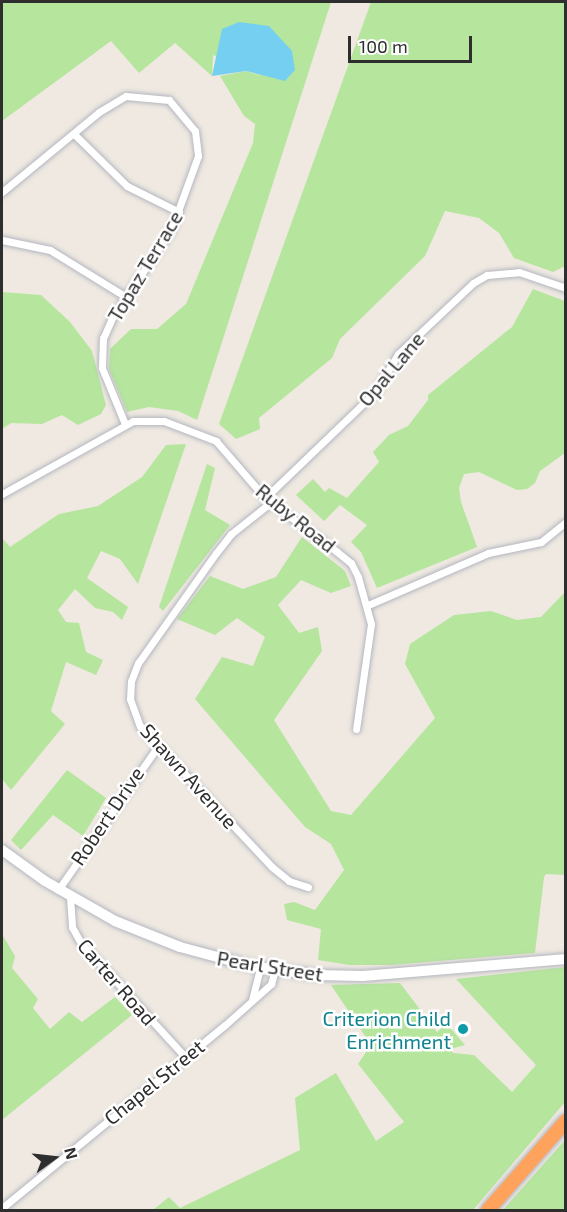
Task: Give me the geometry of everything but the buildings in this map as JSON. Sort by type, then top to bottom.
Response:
[{"type":"highway","points":[[488,1210],[566,1121]]},
{"type":"main road","name":"Pearl Street","points":[[2,849],[70,897],[158,939],[260,968],[331,976],[391,975],[566,959]]},
{"type":"street","name":"Topaz Terrace","points":[[2,192],[126,96],[169,100],[195,131],[198,156],[179,212],[171,230],[126,297],[103,338],[100,359],[107,388],[125,424]]},
{"type":"street","points":[[74,134],[127,186],[179,212]]},
{"type":"street","points":[[2,240],[50,250],[126,297]]},
{"type":"street","name":"Opal Lane","points":[[268,500],[376,392],[398,354],[473,282],[497,273],[519,272],[566,288]]},
{"type":"street","name":"Ruby Road","points":[[2,494],[125,424],[157,420],[210,437],[268,500],[351,563],[368,604],[371,624],[356,729]]},
{"type":"street","name":"Shawn Avenue","points":[[268,500],[231,534],[216,553],[134,672],[130,690],[132,709],[158,746],[280,875],[308,887]]},
{"type":"street","points":[[368,604],[488,553],[541,542],[556,534],[566,522]]},
{"type":"street","name":"Robert Drive","points":[[58,890],[158,746]]},
{"type":"street","name":"Carter Road","points":[[70,897],[72,927],[81,943],[185,1057]]},
{"type":"street","points":[[250,1002],[260,968]]},
{"type":"street","name":"Chapel Street","points":[[2,1208],[271,984],[275,970]]},
{"type":"green space","points":[[2,2],[331,2],[197,420],[178,411],[149,407],[127,412],[109,369],[110,349],[131,329],[157,329],[186,304],[253,143],[255,124],[244,116],[220,76],[246,71],[262,76],[213,55],[212,76],[175,43],[139,73],[111,41],[2,121]]},
{"type":"green space","points":[[371,2],[565,2],[565,266],[553,272],[514,258],[499,233],[479,218],[445,211],[425,256],[340,339],[332,358],[259,418],[260,429],[236,439],[219,424]]},
{"type":"green space","points":[[533,289],[565,301],[565,453],[540,471],[535,483],[527,489],[517,490],[479,472],[464,474],[459,488],[461,502],[477,547],[377,588],[361,552],[351,542],[367,525],[340,505],[324,521],[296,495],[313,479],[325,492],[329,488],[347,498],[379,462],[373,452],[389,435],[408,426],[428,400],[428,395],[512,327]]},
{"type":"green space","points":[[2,292],[41,295],[70,322],[92,351],[106,405],[101,414],[78,425],[62,415],[42,424],[11,423],[2,429]]},
{"type":"green space","points":[[186,444],[138,584],[120,559],[101,551],[87,578],[128,607],[122,620],[113,612],[95,608],[75,589],[58,610],[66,622],[79,623],[86,652],[103,660],[96,675],[66,662],[51,711],[65,724],[11,790],[2,779],[2,538],[10,547],[59,514],[98,506],[142,477],[166,445]]},
{"type":"green space","points":[[207,464],[215,468],[205,510],[230,525],[163,611],[159,607]]},
{"type":"green space","points":[[302,537],[345,571],[351,586],[331,593],[301,580],[278,605],[299,633],[318,627],[322,651],[274,720],[331,811],[351,815],[435,718],[405,664],[410,644],[454,615],[491,611],[517,620],[541,617],[565,592],[565,875],[546,874],[544,877],[535,953],[392,965],[349,965],[318,960],[321,929],[287,920],[284,904],[294,902],[315,910],[344,870],[331,844],[305,827],[195,699],[222,657],[253,666],[265,637],[237,618],[215,635],[177,619],[210,576],[243,589],[276,577]]},
{"type":"green space","points":[[67,770],[106,798],[83,836],[53,815],[21,850],[11,840]]},
{"type":"green space","points":[[2,934],[15,956],[12,968],[38,999],[33,1008],[50,1029],[69,1012],[82,1022],[115,997],[132,1015],[2,1120]]},
{"type":"green space","points":[[565,967],[565,1102],[473,1210],[153,1210],[169,1197],[180,1208],[300,1150],[295,1098],[336,1073],[376,1141],[404,1122],[358,1064],[371,1045],[331,985],[400,983],[437,1032],[447,1024],[465,1045],[450,1049],[453,1053],[474,1055],[512,1092],[536,1065],[456,979]]},
{"type":"green space","points":[[565,1140],[565,1210],[503,1210]]},
{"type":"water","points":[[239,22],[269,26],[292,51],[295,70],[285,81],[246,71],[212,76],[222,29]]},
{"type":"place","name":"Criterion Child Enrichment","points":[[463,1029]]}]
